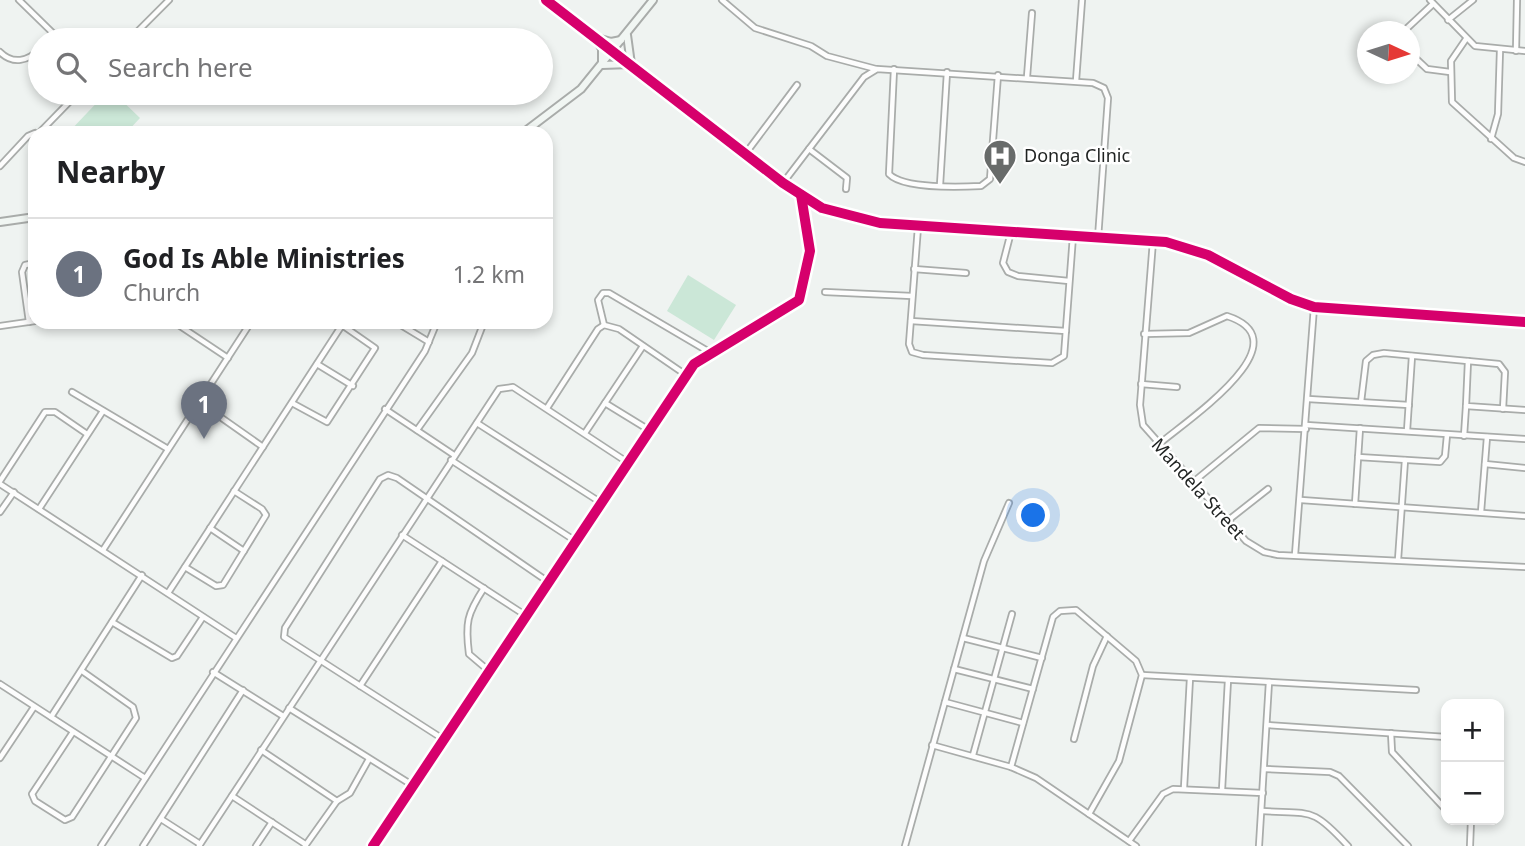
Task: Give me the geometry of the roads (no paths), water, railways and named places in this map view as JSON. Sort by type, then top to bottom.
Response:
[{"type":"street","points":[[19,0],[48,28]]},
{"type":"street","points":[[141,28],[169,0]]},
{"type":"street","points":[[546,0],[783,183],[844,216],[918,227],[1153,241],[1208,255],[1291,299],[1314,307],[1525,323]]},
{"type":"street","points":[[533,126],[570,99],[614,51],[653,0]]},
{"type":"street","points":[[722,0],[755,28],[811,46],[827,55],[877,69],[998,75],[1097,84],[1108,95],[1098,237]]},
{"type":"street","points":[[1076,81],[1082,0]]},
{"type":"street","points":[[1448,20],[1473,0]]},
{"type":"street","points":[[1516,51],[1517,0]]},
{"type":"street","points":[[1414,21],[1432,2],[1466,39],[1480,48],[1525,51]]},
{"type":"street","points":[[1027,77],[1032,13]]},
{"type":"street","points":[[1516,20],[1525,20]]},
{"type":"street","points":[[595,37],[611,42],[625,36]]},
{"type":"street","points":[[625,36],[631,64]]},
{"type":"street","points":[[595,37],[602,49],[602,65]]},
{"type":"street","points":[[1466,39],[1453,55],[1450,72],[1452,102],[1514,158],[1525,162]]},
{"type":"street","points":[[1491,139],[1498,114],[1500,50]]},
{"type":"street","points":[[0,52],[5,56],[28,59]]},
{"type":"street","points":[[1420,63],[1427,69],[1450,72]]},
{"type":"street","points":[[602,65],[631,64]]},
{"type":"street","points":[[783,183],[864,77],[877,69]]},
{"type":"street","points":[[894,69],[889,174],[900,182],[940,185],[981,186],[990,179],[998,75]]},
{"type":"street","points":[[940,185],[947,72]]},
{"type":"street","points":[[746,153],[797,85]]},
{"type":"street","points":[[44,126],[66,105]]},
{"type":"street","points":[[0,166],[28,136]]},
{"type":"street","points":[[809,149],[847,178],[846,189]]},
{"type":"street","points":[[373,846],[574,540],[694,364],[799,300],[810,251],[801,195]]},
{"type":"street","points":[[0,222],[28,218]]},
{"type":"street","points":[[918,227],[909,347],[923,355],[1054,363],[1064,356],[1073,236]]},
{"type":"street","points":[[1011,232],[1003,263],[1008,272],[1018,276],[1069,281]]},
{"type":"street","name":"Mandela Street","points":[[1153,241],[1144,334],[1142,419],[1146,430],[1158,445],[1226,522],[1257,549],[1270,554],[1525,567]]},
{"type":"street","points":[[28,264],[22,272],[28,301]]},
{"type":"street","points":[[914,269],[966,273]]},
{"type":"street","points":[[604,325],[598,300],[606,292],[663,322],[711,353]]},
{"type":"street","points":[[825,292],[912,296]]},
{"type":"street","points":[[1296,555],[1314,307]]},
{"type":"street","points":[[1144,334],[1189,333],[1227,316],[1248,332],[1255,344],[1254,354],[1244,371],[1158,445]]},
{"type":"street","points":[[911,321],[1066,331]]},
{"type":"street","points":[[0,326],[28,322]]},
{"type":"street","points":[[547,408],[598,328],[604,325],[619,329],[686,375]]},
{"type":"street","points":[[184,329],[228,358]]},
{"type":"street","points":[[103,550],[247,329]]},
{"type":"street","points":[[168,593],[339,329]]},
{"type":"street","points":[[292,403],[327,422],[353,386],[375,348],[351,329]]},
{"type":"street","points":[[408,329],[429,342]]},
{"type":"street","points":[[101,846],[386,409],[429,342],[434,329]]},
{"type":"street","points":[[418,430],[472,353],[481,329]]},
{"type":"street","points":[[585,433],[643,346]]},
{"type":"street","points":[[1361,402],[1364,366],[1368,358],[1384,353],[1494,363],[1503,368],[1503,409]]},
{"type":"street","points":[[1407,431],[1412,356]]},
{"type":"street","points":[[1464,436],[1468,361]]},
{"type":"street","points":[[317,364],[353,386]]},
{"type":"street","points":[[1141,384],[1177,387]]},
{"type":"street","points":[[161,818],[200,845],[452,457],[504,386],[513,387],[547,408],[627,462]]},
{"type":"street","points":[[72,392],[168,449]]},
{"type":"street","points":[[1308,399],[1409,405]]},
{"type":"street","points":[[199,402],[263,447]]},
{"type":"street","points":[[605,403],[649,430]]},
{"type":"street","points":[[1466,406],[1525,410]]},
{"type":"street","points":[[386,409],[574,540]]},
{"type":"street","points":[[39,509],[103,411]]},
{"type":"street","points":[[88,434],[55,412],[46,412],[0,482],[236,638]]},
{"type":"street","points":[[477,423],[600,502]]},
{"type":"street","points":[[1192,483],[1259,428],[1360,428],[1525,439]]},
{"type":"street","points":[[1355,504],[1360,428]]},
{"type":"street","points":[[1358,457],[1443,461],[1447,435]]},
{"type":"street","points":[[1481,512],[1487,437]]},
{"type":"street","points":[[1398,560],[1405,460]]},
{"type":"street","points":[[1485,464],[1525,468]]},
{"type":"street","points":[[443,739],[286,641],[284,631],[380,480],[386,475],[394,477],[547,581]]},
{"type":"street","points":[[1226,522],[1268,489]]},
{"type":"street","points":[[185,567],[220,587],[244,551],[265,514],[234,491]]},
{"type":"street","points":[[0,512],[14,492]]},
{"type":"street","points":[[1301,500],[1525,516]]},
{"type":"street","points":[[905,846],[984,561],[1009,503]]},
{"type":"street","points":[[210,528],[244,551]]},
{"type":"street","points":[[402,535],[525,615]]},
{"type":"street","points":[[360,686],[442,561]]},
{"type":"street","points":[[51,717],[142,575]]},
{"type":"street","points":[[484,588],[469,612],[466,624],[469,654],[489,671]]},
{"type":"street","points":[[1011,767],[1053,617],[1068,608],[1082,613],[1136,661],[1142,675],[1119,761],[1089,814]]},
{"type":"street","points":[[973,755],[1012,614]]},
{"type":"street","points":[[112,622],[172,659],[203,617]]},
{"type":"street","points":[[1074,739],[1093,666],[1107,636]]},
{"type":"street","points":[[963,638],[1042,658]]},
{"type":"street","points":[[954,669],[1033,689]]},
{"type":"street","points":[[73,732],[33,791],[37,803],[62,818],[69,819],[135,721],[136,711],[82,671]]},
{"type":"street","points":[[213,673],[283,716]]},
{"type":"street","points":[[1142,675],[1416,690]]},
{"type":"street","points":[[1184,788],[1190,678]]},
{"type":"street","points":[[1222,790],[1228,680]]},
{"type":"street","points":[[1259,846],[1269,682]]},
{"type":"street","points":[[0,684],[145,778]]},
{"type":"street","points":[[143,846],[243,690]]},
{"type":"street","points":[[945,702],[1023,723]]},
{"type":"street","points":[[0,758],[34,707]]},
{"type":"street","points":[[289,708],[412,785]]},
{"type":"street","points":[[1266,725],[1441,737]]},
{"type":"street","points":[[1391,733],[1392,752],[1441,805]]},
{"type":"street","points":[[932,745],[973,755],[1037,778],[1136,846]]},
{"type":"street","points":[[261,750],[337,801]]},
{"type":"street","points":[[232,796],[305,845],[337,801],[350,793],[369,759]]},
{"type":"street","points":[[1264,769],[1330,772],[1339,776],[1408,846]]},
{"type":"street","points":[[1129,841],[1163,794],[1184,788],[1263,793]]},
{"type":"street","points":[[1262,811],[1310,813],[1321,817],[1348,846]]},
{"type":"street","points":[[256,846],[272,822]]},
{"type":"street","points":[[1471,825],[1471,846]]},
{"type":"place","name":"Donga Clinic","points":[[1000,186]]},
{"type":"place","name":"God Is Able Ministries","points":[[204,439]]}]
